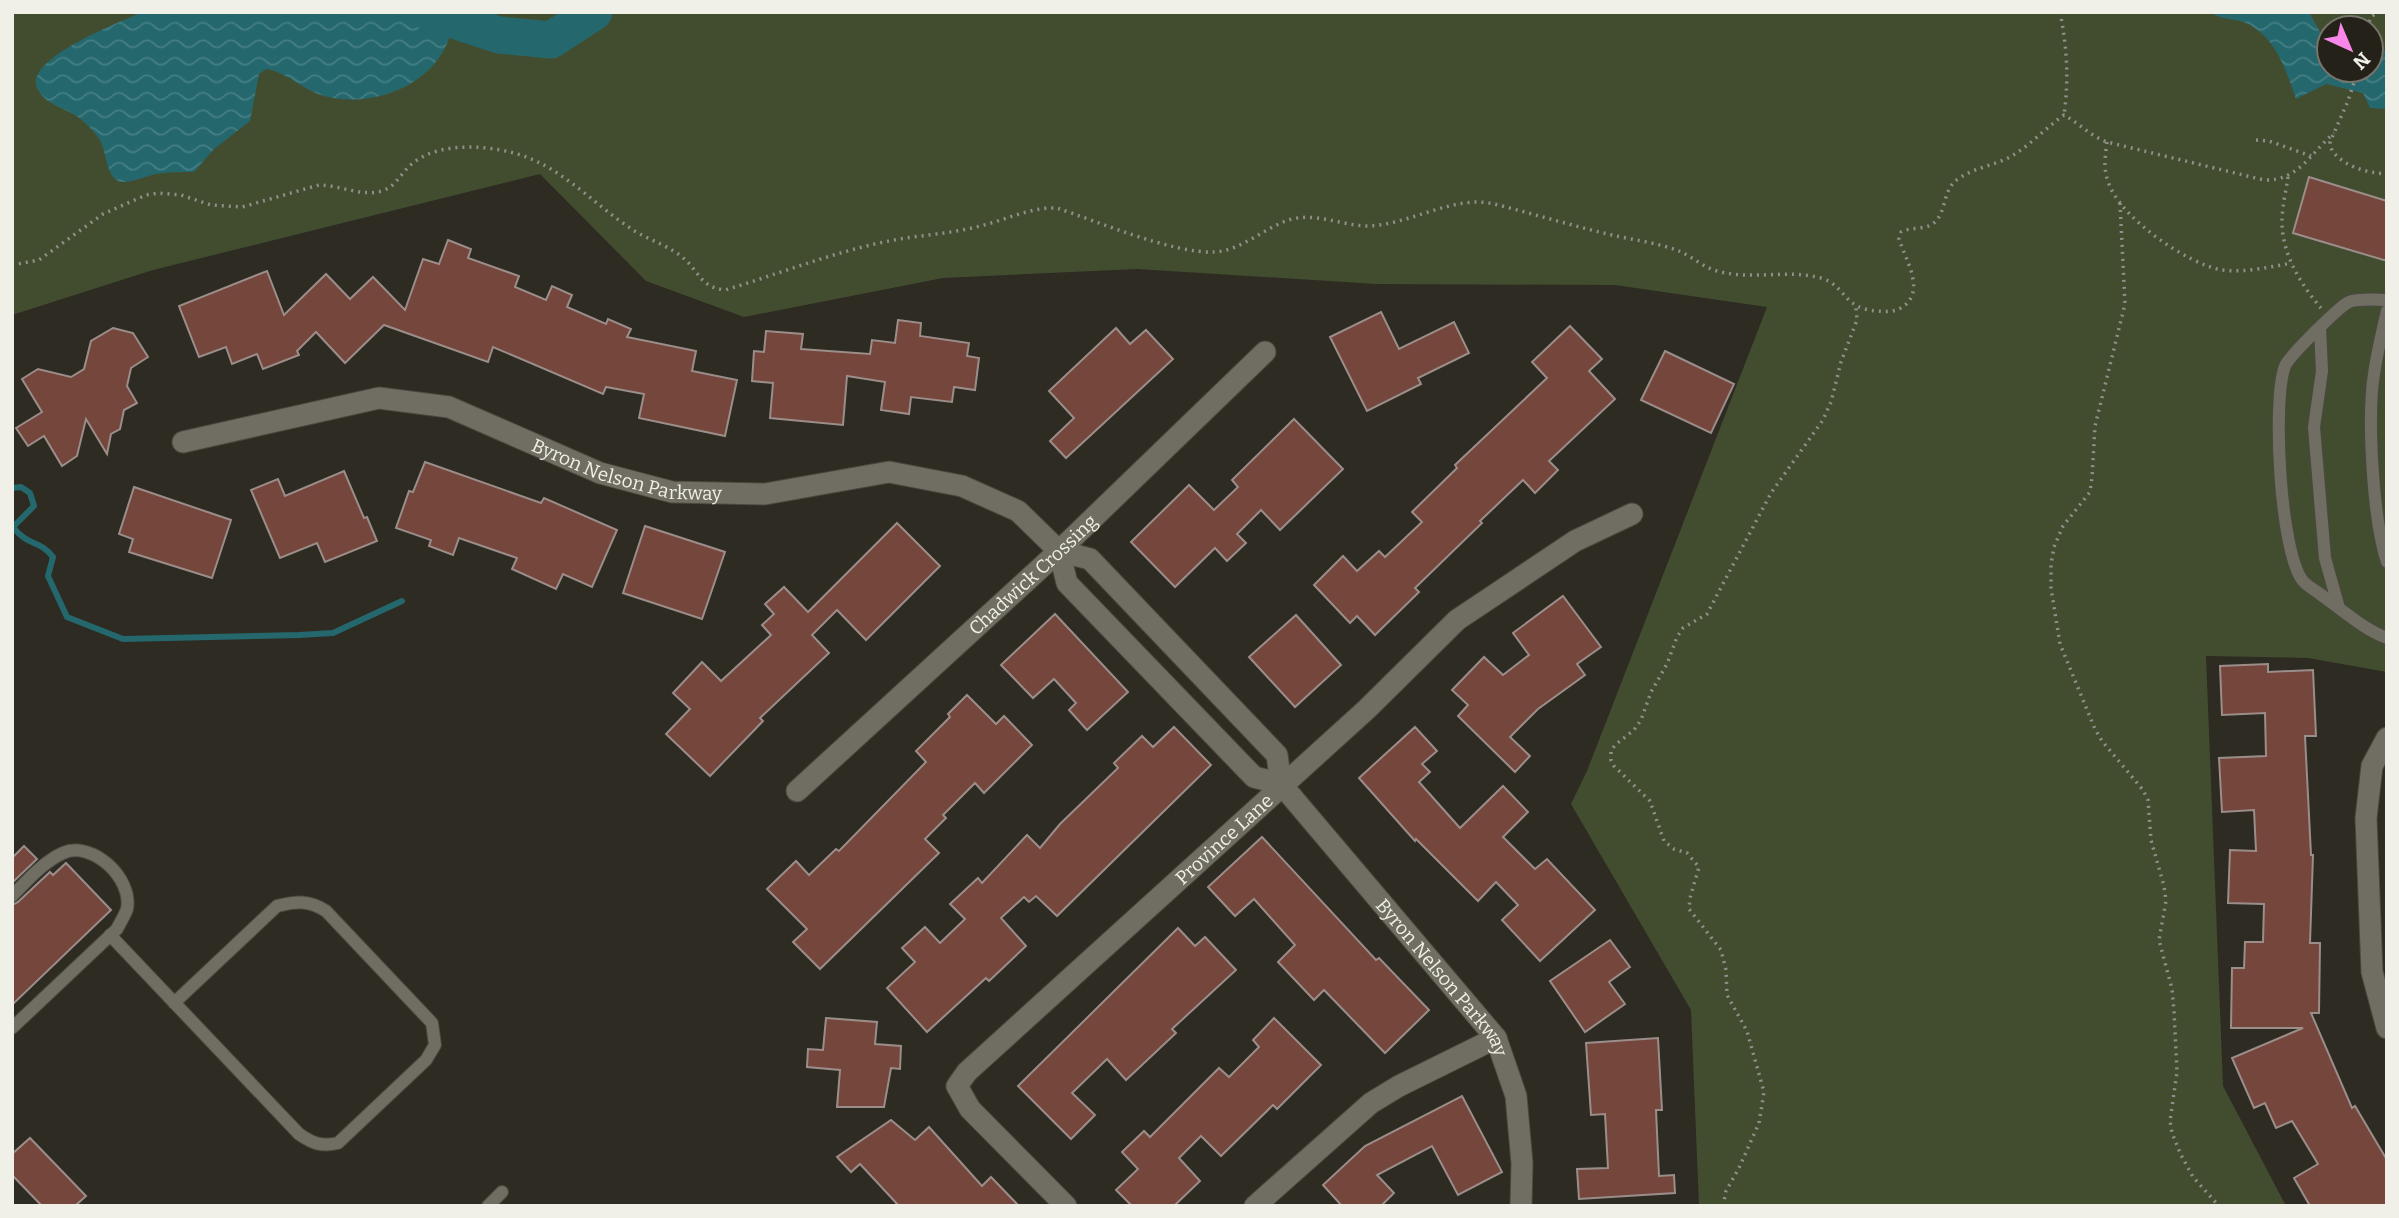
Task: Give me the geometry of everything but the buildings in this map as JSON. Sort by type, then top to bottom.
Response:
[{"type":"street","name":"Chadwick Crossing","points":[[797,791],[1059,551],[1265,352]]},
{"type":"street","name":"Byron Nelson Parkway","points":[[183,442],[379,398],[449,407],[600,473],[672,492],[765,494],[889,472],[962,486],[1018,511],[1059,551],[1090,559],[1277,755],[1281,784],[1496,1038],[1516,1096],[1522,1163],[1521,1206]]},
{"type":"street","name":"Province Lane","points":[[1066,1206],[970,1109],[957,1086],[967,1072],[1281,784],[1367,709],[1457,620],[1575,541],[1632,514]]},
{"type":"street","name":"Byron Nelson Parkway","points":[[1059,551],[1067,583],[1254,777],[1281,784]]},
{"type":"street","points":[[1161,681],[1184,657]]},
{"type":"street","points":[[2387,738],[2372,766],[2366,818],[2372,972],[2387,1028]]},
{"type":"street","points":[[1255,1206],[1371,1103],[1399,1086],[1496,1038]]},
{"type":"lane","points":[[2387,300],[2349,302],[2305,341],[2286,365],[2280,404],[2280,463],[2285,520],[2292,557],[2303,581],[2339,608],[2387,638]]},
{"type":"lane","points":[[2387,311],[2373,376],[2372,421],[2378,516],[2387,562]]},
{"type":"lane","points":[[2325,324],[2314,427],[2325,558],[2339,608]]},
{"type":"lane","points":[[12,896],[46,863],[64,852],[85,851],[101,859],[119,877],[127,895],[127,910],[117,929],[12,1028]]},
{"type":"lane","points":[[110,936],[299,1134],[313,1144],[327,1146],[338,1143],[348,1135],[426,1060],[435,1045],[432,1023],[326,911],[314,904],[295,901],[278,906],[174,1003]]},
{"type":"lane","points":[[488,1206],[502,1192]]},
{"type":"path","points":[[12,265],[38,260],[103,214],[146,195],[181,195],[224,207],[242,207],[319,184],[371,193],[389,188],[413,163],[428,154],[479,147],[511,152],[548,166],[626,226],[689,262],[703,282],[714,289],[725,290],[890,240],[981,226],[1046,208],[1058,208],[1180,247],[1216,252],[1234,247],[1283,222],[1295,219],[1323,219],[1366,226],[1398,222],[1461,203],[1491,203],[1537,217],[1678,250],[1718,272],[1820,278],[1831,282],[1856,307],[1889,312],[1897,310],[1909,301],[1913,294],[1914,284],[1899,239],[1901,232],[1909,228],[1928,226],[1937,220],[1949,188],[1956,180],[1972,171],[2006,159],[2026,147],[2064,115],[2068,88],[2060,12]]},
{"type":"path","points":[[2353,84],[2330,142],[2332,151],[2340,160],[2366,172],[2387,174]]},
{"type":"path","points":[[2064,115],[2093,137],[2107,142],[2249,178],[2277,180],[2288,177],[2334,133]]},
{"type":"path","points":[[2256,140],[2269,141],[2311,156]]},
{"type":"path","points":[[2107,142],[2104,159],[2109,187],[2145,229],[2177,250],[2221,270],[2238,271],[2292,263]]},
{"type":"path","points":[[2288,177],[2282,223],[2292,263],[2325,324]]},
{"type":"path","points":[[2120,203],[2120,234],[2125,272],[2124,304],[2095,426],[2090,492],[2063,526],[2054,547],[2051,588],[2060,645],[2095,729],[2148,800],[2151,840],[2166,901],[2159,940],[2172,989],[2174,1011],[2178,1073],[2170,1121],[2172,1133],[2193,1177],[2220,1206]]},
{"type":"path","points":[[1723,1206],[1726,1191],[1759,1123],[1764,1092],[1747,1031],[1727,995],[1726,970],[1721,950],[1689,909],[1699,867],[1687,853],[1674,849],[1664,841],[1650,801],[1614,766],[1611,751],[1641,720],[1677,637],[1683,628],[1707,614],[1770,493],[1823,420],[1857,320],[1856,307]]},
{"type":"green space","points":[[12,12],[2387,12],[2387,672],[2308,658],[2206,656],[2223,1086],[2286,1206],[1699,1206],[1691,1010],[1571,804],[1587,771],[1767,307],[1615,285],[1376,284],[1137,269],[943,278],[744,317],[646,281],[540,174],[153,270],[12,315]]},
{"type":"water","points":[[142,12],[418,12],[452,28],[435,63],[420,77],[384,95],[364,99],[324,96],[266,69],[259,74],[250,121],[214,149],[194,172],[161,173],[125,182],[114,178],[96,134],[82,120],[42,96],[36,78],[44,66],[58,54]]},
{"type":"water","points":[[2210,12],[2309,12],[2315,23],[2315,84],[2326,84],[2296,99],[2278,55],[2265,37],[2246,23]]},
{"type":"water","points":[[2387,49],[2387,109],[2370,108],[2363,93],[2326,84],[2385,84]]},
{"type":"waterway","points":[[429,12],[499,35],[551,40],[594,12]]},
{"type":"waterway","points":[[12,488],[21,487],[30,493],[34,506],[13,527],[24,538],[48,551],[53,557],[48,576],[67,617],[123,639],[333,633],[402,601]]}]
